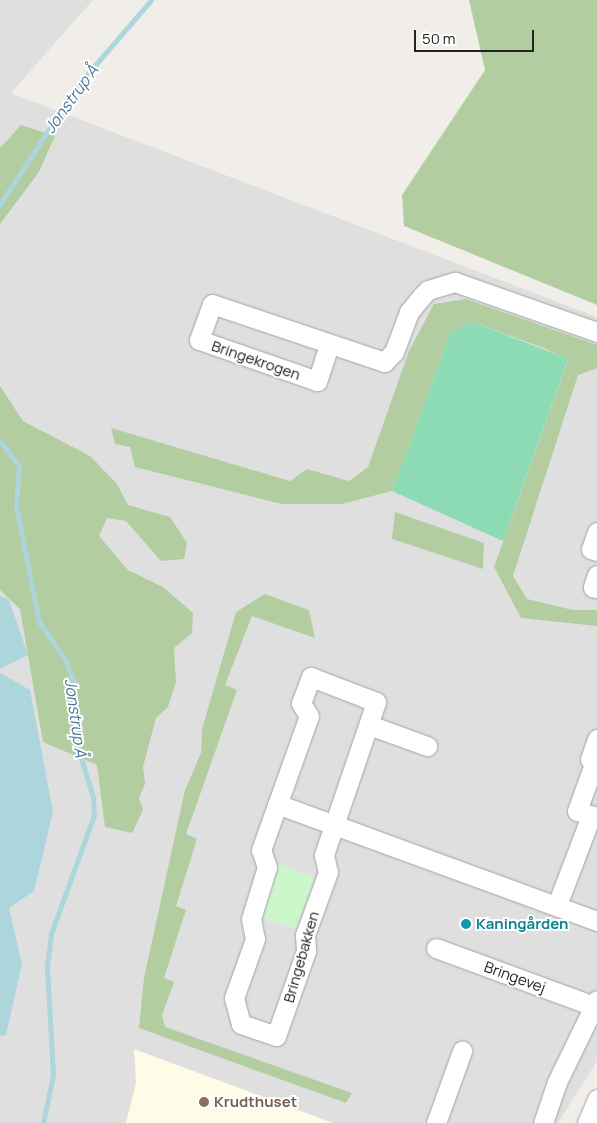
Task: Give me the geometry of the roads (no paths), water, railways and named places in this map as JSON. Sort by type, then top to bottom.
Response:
[{"type":"street","name":"Bringekrogen","points":[[329,345],[317,381],[199,340],[212,304],[384,362],[394,352],[409,312],[423,295],[428,290],[455,282],[597,332]]},
{"type":"street","points":[[597,532],[591,549],[597,551]]},
{"type":"street","points":[[597,575],[593,587],[597,588]]},
{"type":"street","name":"Bringebakken","points":[[311,677],[376,702],[324,856],[328,872],[305,935],[306,951],[276,1036],[241,1024],[234,998],[255,940],[251,919],[266,867],[261,850],[277,804],[309,716],[301,703],[311,677]]},
{"type":"street","points":[[369,725],[427,746]]},
{"type":"street","points":[[557,905],[594,816],[577,811],[595,760],[590,759],[597,739]]},
{"type":"street","points":[[277,804],[597,921]]},
{"type":"street","name":"Bringevej","points":[[436,948],[595,1003],[557,1082],[543,1123]]},
{"type":"street","points":[[436,1123],[462,1051]]},
{"type":"street","points":[[587,1123],[597,1100]]},
{"type":"water","points":[[0,596],[9,600],[28,655],[0,669]]},
{"type":"water","points":[[0,673],[30,690],[53,812],[34,891],[9,908],[22,964],[6,1035],[0,1036]]},
{"type":"waterway","name":"Jonstrup Å","points":[[0,204],[78,85],[151,0]]},
{"type":"waterway","name":"Jonstrup Å","points":[[0,441],[19,466],[16,506],[39,622],[65,659],[74,683],[80,755],[93,797],[94,815],[51,934],[47,967],[53,1075],[43,1123]]},
{"type":"place","name":"Kaningården","points":[[466,924]]},
{"type":"place","name":"Krudthuset","points":[[204,1102]]}]
